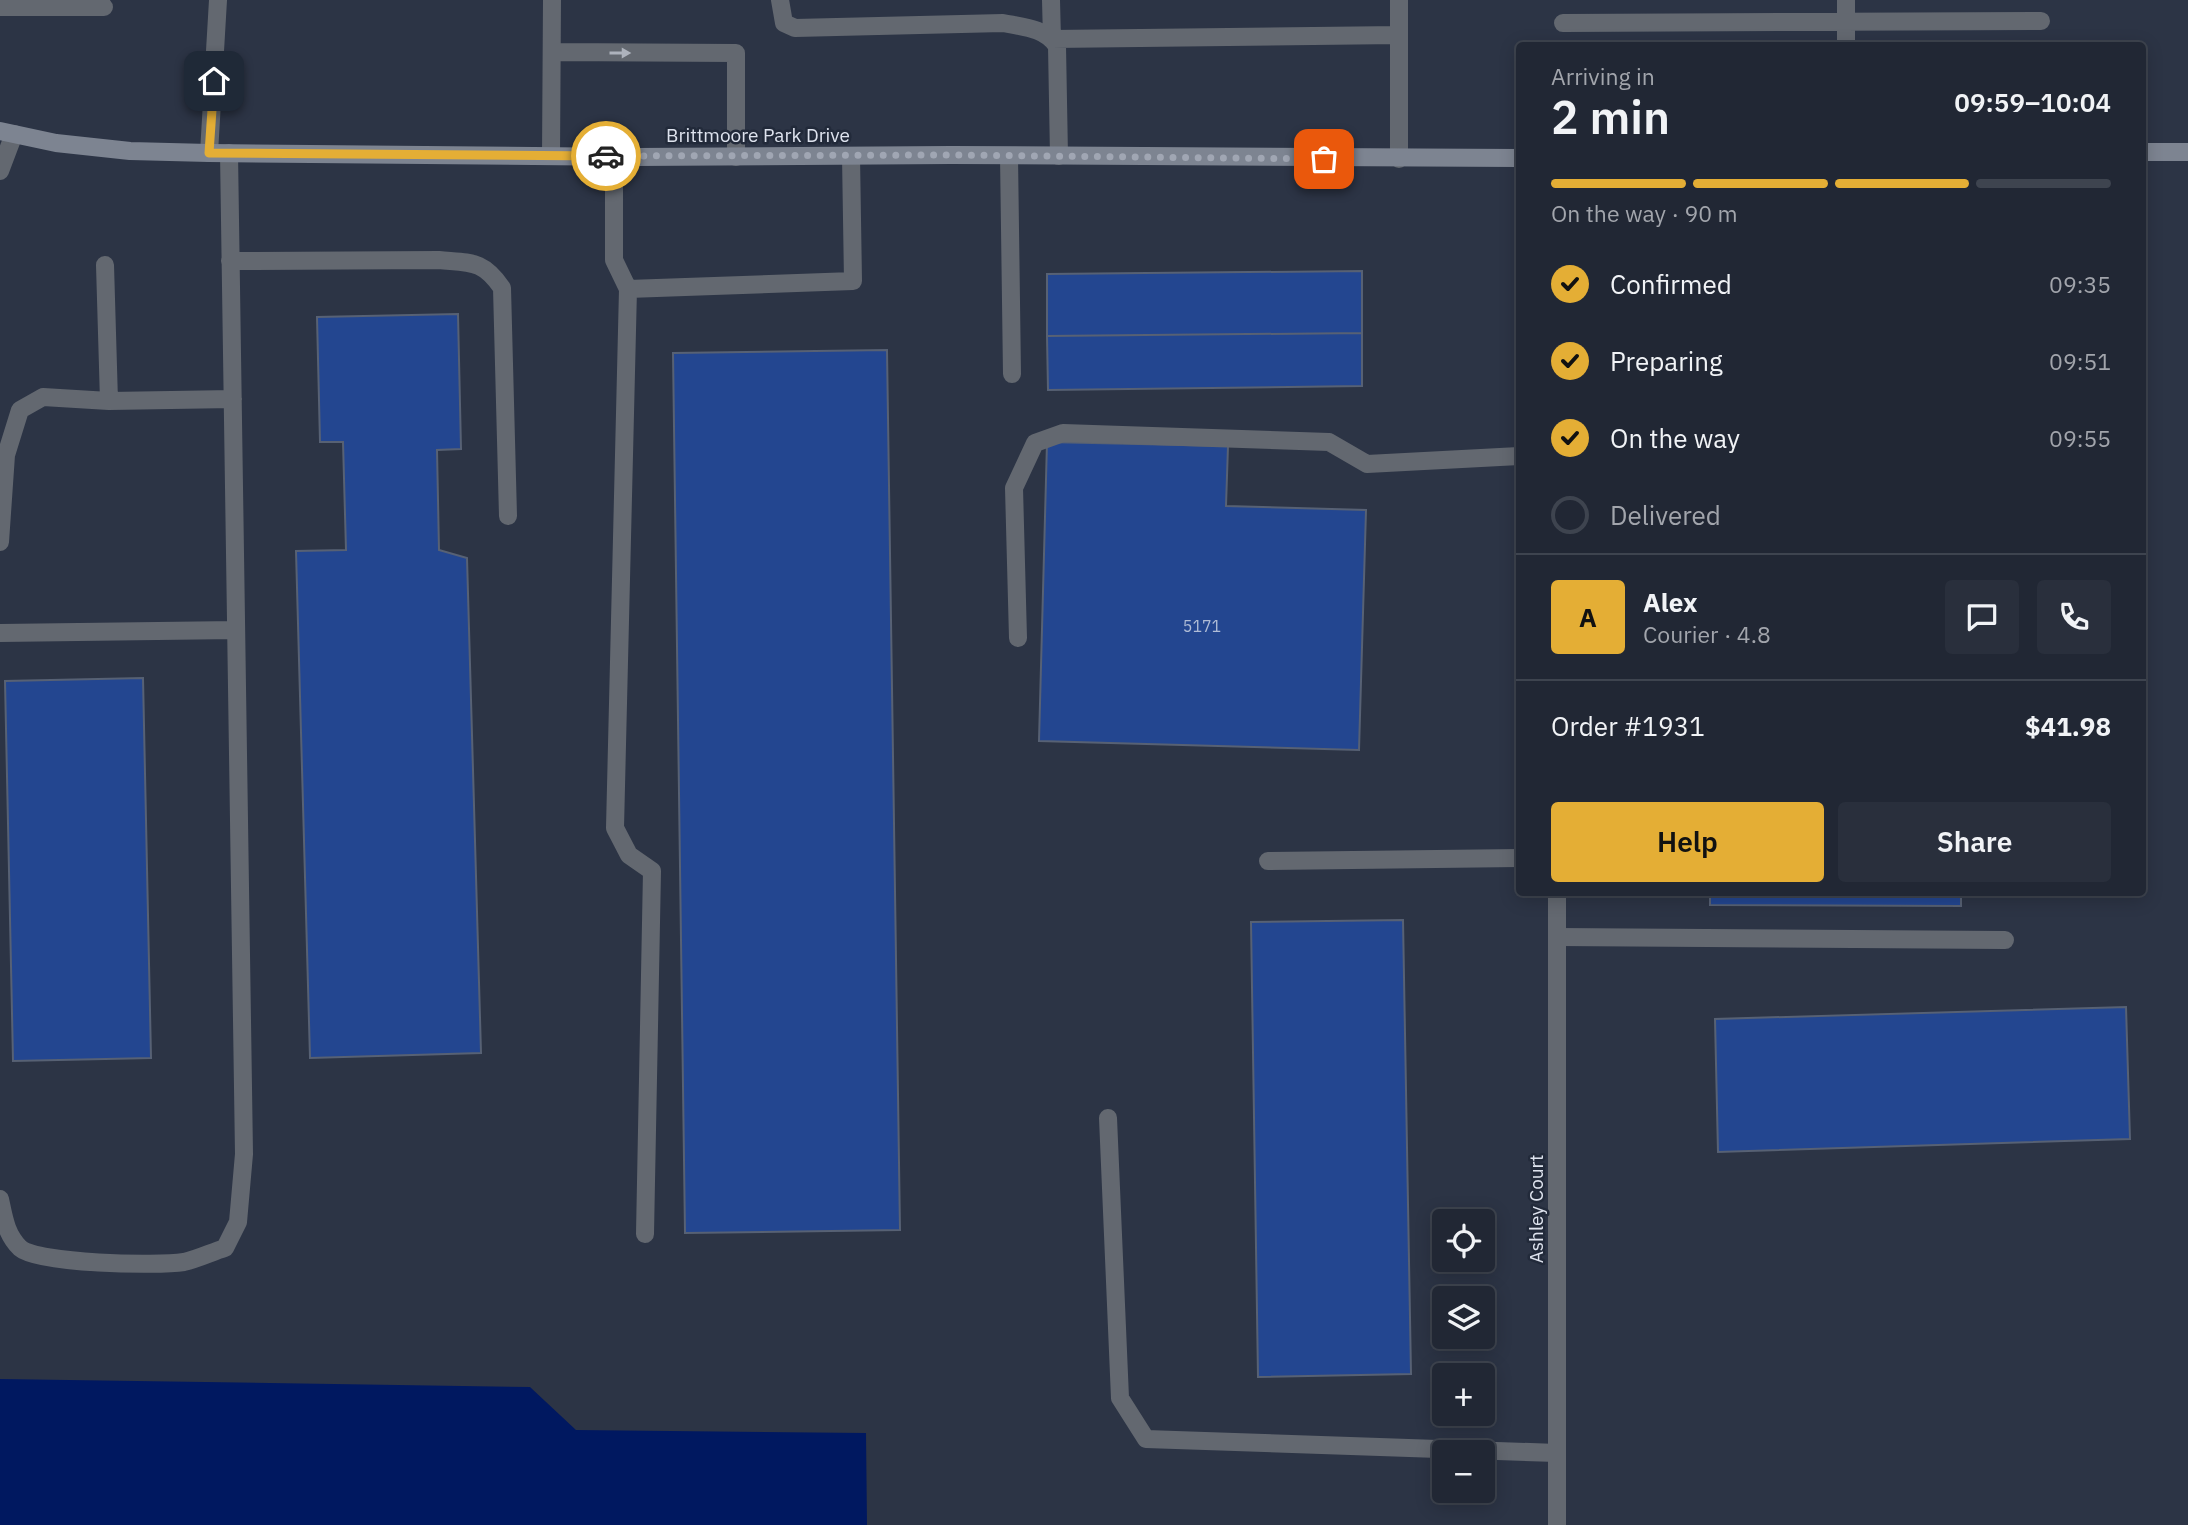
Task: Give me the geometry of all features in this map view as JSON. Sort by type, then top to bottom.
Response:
[{"type":"street","points":[[209,153],[218,0]]},
{"type":"street","points":[[551,156],[552,0]]},
{"type":"street","points":[[779,0],[784,23],[795,28],[1003,23],[1034,28],[1052,39],[1057,46],[1059,156]]},
{"type":"street","points":[[1051,0],[1052,39]]},
{"type":"street","points":[[1399,0],[1399,159]]},
{"type":"street","points":[[1846,0],[1846,42]]},
{"type":"street","points":[[0,7],[104,6]]},
{"type":"street","points":[[1563,23],[1846,24],[2041,21]]},
{"type":"street","points":[[1052,39],[1399,35]]},
{"type":"street","points":[[552,52],[736,53],[736,157]]},
{"type":"street","points":[[0,171],[7,132]]},
{"type":"street","name":"Brittmoore Park Drive","points":[[7,132],[56,143],[130,151],[209,153],[1516,158]]},
{"type":"street","points":[[2146,152],[2188,152]]},
{"type":"street","points":[[0,1199],[8,1232],[22,1250],[56,1259],[130,1263],[185,1261],[225,1248],[238,1222],[244,1154],[229,153]]},
{"type":"street","points":[[614,156],[614,260],[628,289],[615,828],[629,855],[652,871],[645,1234]]},
{"type":"street","points":[[628,289],[853,281],[851,156]]},
{"type":"street","points":[[1009,156],[1012,374]]},
{"type":"street","points":[[230,261],[439,260],[472,264],[490,270],[502,288],[508,516]]},
{"type":"street","points":[[105,265],[109,401]]},
{"type":"street","points":[[0,542],[6,455],[20,410],[43,397],[109,401],[233,399]]},
{"type":"street","points":[[1018,638],[1014,488],[1035,443],[1054,436],[1063,433],[1329,442],[1367,464],[1516,456]]},
{"type":"street","points":[[0,633],[236,630]]},
{"type":"street","points":[[1268,861],[1516,858]]},
{"type":"street","name":"Ashley Court","points":[[1557,896],[1557,1525]]},
{"type":"street","points":[[1557,937],[2005,940]]},
{"type":"street","points":[[1108,1118],[1120,1398],[1146,1439],[1557,1453]]},
{"type":"shaded area","points":[[0,1379],[530,1387],[576,1430],[866,1433],[867,1525],[0,1525]]},
{"type":"building","points":[[1362,271],[1362,333],[1047,336],[1047,274]]},
{"type":"building","points":[[458,314],[461,449],[437,450],[439,550],[467,558],[481,1053],[310,1058],[296,551],[346,550],[343,442],[320,442],[317,317]]},
{"type":"building","points":[[1362,333],[1362,386],[1048,390],[1047,336]]},
{"type":"building","points":[[887,350],[900,1230],[685,1233],[673,353]]},
{"type":"building","points":[[1047,442],[1228,446],[1226,506],[1366,510],[1359,750],[1039,741]]},
{"type":"building","points":[[143,678],[151,1058],[13,1061],[5,681]]},
{"type":"building","points":[[1710,896],[1961,896],[1961,906],[1710,905]]},
{"type":"building","points":[[1403,920],[1411,1374],[1258,1377],[1251,922]]},
{"type":"building","points":[[2126,1007],[2130,1139],[1718,1152],[1715,1019]]},
{"type":"way so far","points":[[606,156],[951,155],[1324,159]]},
{"type":"route","points":[[214,81],[209,153],[606,156]]}]
